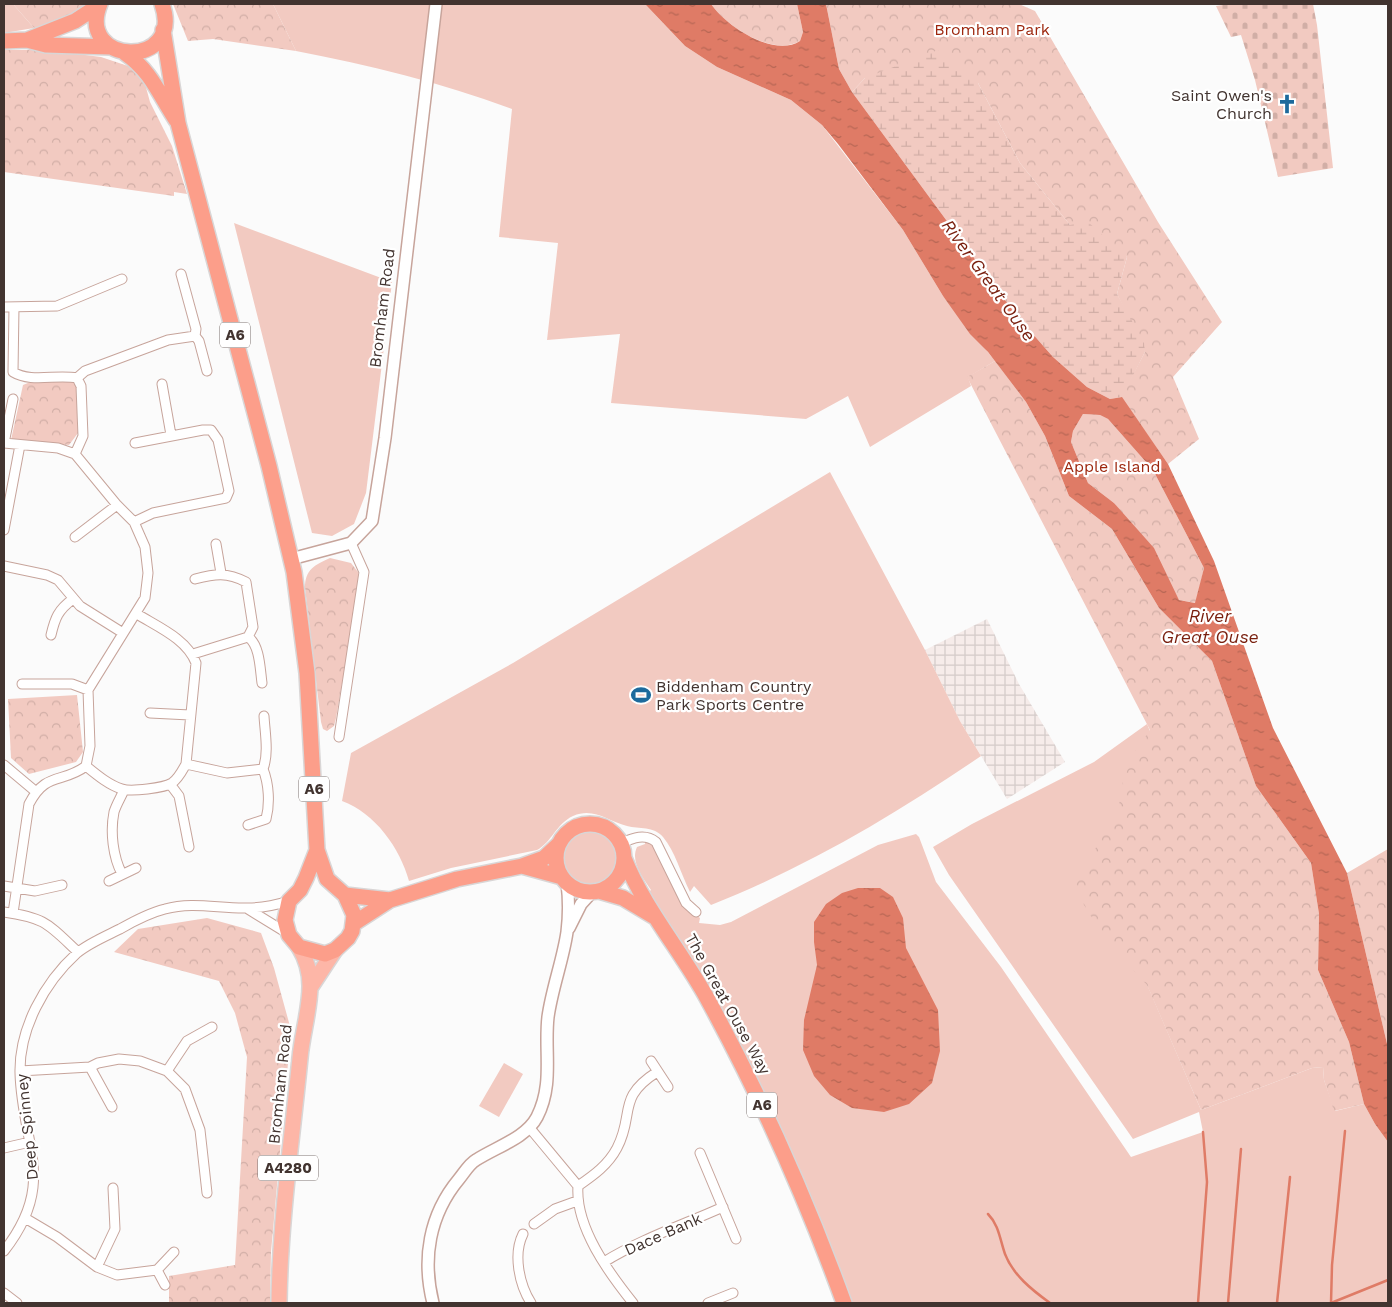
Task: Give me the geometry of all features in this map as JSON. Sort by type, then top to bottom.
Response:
[{"type":"highway","points":[[4,41],[27,40],[46,45],[144,51],[159,39],[163,30],[165,12],[162,4]]},
{"type":"highway","points":[[99,5],[96,18],[98,29],[103,39],[118,50]]},
{"type":"highway","points":[[27,40],[75,21],[99,5]]},
{"type":"highway","name":"A6","points":[[163,30],[178,122],[267,458],[291,559],[307,673],[317,850],[323,870],[340,891],[390,900]]},
{"type":"highway","name":"A6","points":[[118,50],[140,64],[152,78],[178,122]]},
{"type":"highway","name":"A6","points":[[354,924],[390,900],[457,879],[522,866],[544,858],[560,844],[569,832],[590,824],[605,827],[617,837],[622,851]]},
{"type":"highway","points":[[560,844],[557,864],[565,880]]},
{"type":"highway","name":"A6","points":[[300,890],[317,850]]},
{"type":"highway","points":[[595,891],[617,878],[622,851]]},
{"type":"highway","name":"The Great Ouse Way","points":[[622,851],[636,884],[706,996],[769,1119],[808,1209],[844,1303]]},
{"type":"highway","name":"A6","points":[[522,866],[565,880],[578,890],[595,891]]},
{"type":"highway","points":[[312,884],[340,891],[351,905],[354,924],[348,938],[335,950],[325,954],[316,953],[299,947],[289,935],[285,920],[289,901],[300,890],[312,884]]},
{"type":"highway","name":"The Great Ouse Way","points":[[595,891],[623,898],[657,918]]},
{"type":"main road","name":"Bromham Road","points":[[279,1303],[292,1132],[302,1034],[310,988],[308,966],[299,947]]},
{"type":"main road","name":"Bromham Road","points":[[310,988],[335,950]]},
{"type":"street","name":"Bromham Road","points":[[351,543],[372,521],[376,506],[436,4]]},
{"type":"street","points":[[181,274],[196,329],[195,336]]},
{"type":"street","points":[[4,307],[57,306],[122,279]]},
{"type":"street","points":[[14,307],[12,372],[22,378],[65,376],[77,378]]},
{"type":"street","points":[[195,336],[199,340],[207,371]]},
{"type":"street","points":[[77,378],[85,371],[168,340],[195,336]]},
{"type":"street","points":[[75,454],[83,436],[81,386],[77,378]]},
{"type":"street","points":[[162,384],[171,435]]},
{"type":"street","points":[[13,399],[4,443],[58,448],[75,454],[117,506],[134,522],[145,547],[148,573],[146,598],[88,690],[90,746],[86,766]]},
{"type":"street","points":[[134,522],[153,513],[226,498],[229,491],[218,440],[211,430],[171,435],[135,443]]},
{"type":"street","points":[[4,530],[20,445]]},
{"type":"street","points":[[75,537],[117,506]]},
{"type":"street","points":[[291,559],[351,543],[364,572],[339,737]]},
{"type":"street","points":[[216,544],[221,573]]},
{"type":"street","points":[[4,566],[47,575],[58,580],[73,599],[123,633]]},
{"type":"street","points":[[192,654],[248,637],[254,627],[246,582],[234,576],[221,573],[195,579]]},
{"type":"street","points":[[51,636],[56,615],[60,608],[73,599]]},
{"type":"street","points":[[86,766],[101,779],[124,790],[144,789],[170,784],[180,775],[186,764],[196,663],[192,654],[183,643],[137,614]]},
{"type":"street","points":[[248,637],[253,640],[258,656],[262,683]]},
{"type":"street","points":[[22,684],[72,684],[88,690]]},
{"type":"street","points":[[150,713],[190,715]]},
{"type":"street","points":[[248,825],[266,819],[268,810],[267,778],[263,770],[266,763],[264,716]]},
{"type":"street","points":[[186,764],[228,773],[263,770]]},
{"type":"street","points":[[4,765],[35,791]]},
{"type":"street","points":[[78,952],[45,922],[36,917],[8,913],[17,888],[27,813],[35,791],[52,780],[86,766]]},
{"type":"street","points":[[170,784],[179,796],[189,847]]},
{"type":"street","points":[[122,874],[114,851],[113,829],[114,811],[124,790]]},
{"type":"street","points":[[622,851],[641,837],[651,838],[656,842],[686,902],[696,912]]},
{"type":"street","points":[[109,881],[136,868]]},
{"type":"street","points":[[565,880],[567,932]]},
{"type":"street","points":[[4,886],[35,891],[62,885]]},
{"type":"street","points":[[433,1303],[427,1280],[429,1242],[436,1216],[451,1189],[474,1161],[522,1133],[536,1119],[545,1101],[549,1077],[546,1046],[552,989],[567,932],[581,904],[595,891]]},
{"type":"street","name":"Deep Spinney","points":[[4,1251],[26,1218],[34,1182],[35,1168],[20,1071],[25,1034],[34,1012],[54,980],[78,952],[139,918],[165,908],[196,904],[247,908],[289,901]]},
{"type":"street","name":"Deep Spinney","points":[[247,908],[276,924],[289,935]]},
{"type":"street","points":[[167,1071],[187,1041],[212,1027]]},
{"type":"street","points":[[20,1071],[55,1071],[90,1067],[98,1063],[119,1059],[140,1061],[167,1071],[185,1089],[200,1130],[207,1193]]},
{"type":"street","points":[[651,1061],[668,1087]]},
{"type":"street","points":[[90,1067],[112,1107]]},
{"type":"street","points":[[578,1186],[602,1169],[610,1160],[622,1136],[630,1098],[642,1082],[657,1072]]},
{"type":"street","points":[[528,1127],[578,1186],[577,1200],[594,1244],[604,1262],[633,1303]]},
{"type":"street","points":[[4,1148],[30,1142]]},
{"type":"street","name":"Dace Bank","points":[[700,1153],[736,1239]]},
{"type":"street","points":[[96,1267],[115,1229],[113,1188]]},
{"type":"street","points":[[534,1224],[555,1210],[577,1200]]},
{"type":"street","name":"Dace Bank","points":[[604,1262],[637,1242],[663,1234],[723,1207]]},
{"type":"street","points":[[26,1218],[56,1237],[96,1267],[118,1275],[157,1270],[174,1252]]},
{"type":"street","points":[[522,1234],[516,1246],[527,1296],[531,1303]]},
{"type":"street","points":[[157,1270],[165,1285]]},
{"type":"street","points":[[4,1293],[16,1303]]},
{"type":"street","points":[[708,1303],[733,1293]]},
{"type":"shaded area","points":[[987,619],[1019,684],[1065,762],[1007,799],[960,721],[925,650]]},
{"type":"green space","points":[[4,4],[13,4],[34,28],[4,33]]},
{"type":"green space","points":[[13,4],[88,4],[70,17],[34,28]]},
{"type":"green space","points":[[173,4],[273,4],[296,51],[213,39],[188,41]]},
{"type":"green space","points":[[273,4],[645,4],[685,46],[717,67],[791,100],[822,125],[903,230],[943,296],[995,361],[968,377],[971,386],[870,447],[848,396],[806,419],[611,403],[620,334],[547,340],[558,243],[499,237],[512,109],[406,76],[296,51]]},
{"type":"green space","points":[[711,4],[797,4],[803,32],[800,41],[789,45],[777,45],[751,37],[727,21]]},
{"type":"green space","name":"Bromham Park","points":[[826,4],[1019,4],[1035,11],[1158,222],[1222,322],[1173,377],[1199,439],[1168,464],[1121,397],[1145,352],[1117,294],[1127,257],[1070,225],[1020,163],[978,83],[865,78],[852,92],[839,69]]},
{"type":"green space","points":[[1230,4],[1313,4],[1333,168],[1278,177],[1255,80],[1241,35],[1231,37],[1216,6]]},
{"type":"green space","points":[[4,50],[46,50],[101,57],[128,66],[144,80],[150,102],[172,146],[187,194],[174,192],[174,196],[4,172]]},
{"type":"green space","points":[[938,50],[978,83],[1020,163],[1070,225],[1087,221],[1127,257],[1117,294],[1144,343],[1145,352],[1122,397],[1110,399],[1087,387],[1053,357],[1016,315],[852,92],[865,78]]},
{"type":"green space","points":[[234,223],[392,282],[366,493],[354,524],[332,536],[312,533]]},
{"type":"green space","points":[[995,361],[1026,402],[1045,436],[1069,496],[1112,529],[1159,608],[1212,661],[1256,786],[1311,863],[1319,914],[1318,970],[1349,1042],[1364,1104],[1334,1111],[1324,1080],[1323,1067],[1312,1068],[1201,1110],[1147,985],[1105,940],[1074,888],[1119,805],[1126,764],[1150,730],[967,377]]},
{"type":"green space","points":[[35,380],[74,382],[77,386],[78,433],[69,445],[11,440],[23,385]]},
{"type":"green space","name":"Apple Island","points":[[1083,414],[1100,415],[1108,419],[1153,470],[1204,568],[1196,603],[1179,600],[1167,579],[1114,503],[1088,483],[1071,442],[1073,431]]},
{"type":"green space","name":"Biddenham Country Park Sports Centre","points":[[830,472],[925,650],[960,721],[981,756],[884,819],[850,838],[782,874],[711,905],[694,886],[690,892],[671,849],[659,833],[651,829],[627,826],[587,813],[567,819],[547,842],[537,850],[451,868],[409,881],[393,844],[384,833],[365,814],[342,801],[351,753],[513,663]]},
{"type":"green space","points":[[330,558],[351,563],[358,572],[359,584],[336,718],[334,726],[327,731],[323,729],[321,722],[305,582],[312,568]]},
{"type":"green space","points":[[77,695],[83,752],[76,762],[29,774],[11,758],[8,699]]},
{"type":"green space","points":[[1147,724],[1152,736],[1134,954],[1201,1110],[1312,1068],[1323,1067],[1324,1080],[1335,1111],[1364,1104],[1388,1142],[1388,1303],[851,1303],[831,1247],[711,993],[674,930],[647,893],[651,890],[636,864],[635,853],[637,847],[645,844],[645,840],[652,842],[684,906],[700,918],[699,923],[720,925],[731,922],[878,845],[916,834],[919,837],[936,882],[1001,967],[1131,1157],[1203,1132],[1199,1112],[1133,1139],[949,875],[933,847],[972,824],[1094,762]]},
{"type":"green space","points":[[585,831],[595,831],[605,835],[613,843],[617,858],[613,873],[605,881],[595,885],[585,885],[575,881],[567,873],[563,863],[563,853],[567,843],[575,835]]},
{"type":"green space","points":[[1388,849],[1388,1048],[1347,873]]},
{"type":"green space","points":[[207,918],[261,933],[274,968],[291,1030],[271,1252],[270,1303],[169,1303],[169,1276],[235,1265],[247,1057],[235,1013],[219,981],[114,952],[138,929]]},
{"type":"green space","points":[[504,1063],[523,1074],[499,1117],[479,1106]]},
{"type":"water","name":"River Great Ouse","points":[[645,4],[711,4],[718,13],[751,37],[764,43],[789,45],[800,41],[803,32],[797,4],[826,4],[839,69],[852,92],[1016,315],[1053,357],[1087,387],[1110,399],[1122,397],[1168,464],[1214,561],[1273,728],[1347,873],[1388,1048],[1388,1142],[1364,1104],[1349,1042],[1318,970],[1319,914],[1311,863],[1256,786],[1212,661],[1159,608],[1112,529],[1069,496],[1045,436],[1026,402],[988,352],[970,334],[943,296],[903,230],[822,125],[791,100],[717,67],[685,46]],"holes":[[[1083,414],[1100,415],[1108,419],[1153,470],[1204,568],[1195,603],[1179,600],[1154,548],[1114,503],[1088,483],[1071,442],[1073,431]]]},
{"type":"water","points":[[858,888],[880,888],[893,897],[903,918],[906,948],[938,1010],[940,1051],[932,1083],[909,1104],[884,1112],[852,1108],[830,1095],[814,1076],[803,1050],[804,1020],[817,965],[814,922],[826,904],[842,893]]},
{"type":"waterway","points":[[1331,1303],[1332,1265],[1345,1131]]},
{"type":"waterway","points":[[1198,1303],[1207,1182],[1203,1132]]},
{"type":"waterway","points":[[1228,1303],[1241,1149]]},
{"type":"waterway","points":[[1277,1303],[1290,1177]]},
{"type":"waterway","points":[[988,1214],[997,1228],[1008,1262],[1030,1287],[1050,1303]]},
{"type":"waterway","points":[[1331,1303],[1388,1280]]},
{"type":"place","name":"Saint Owen's Church","points":[[1287,104]]},
{"type":"place","name":"Biddenham Country Park Sports Centre","points":[[641,695]]}]
